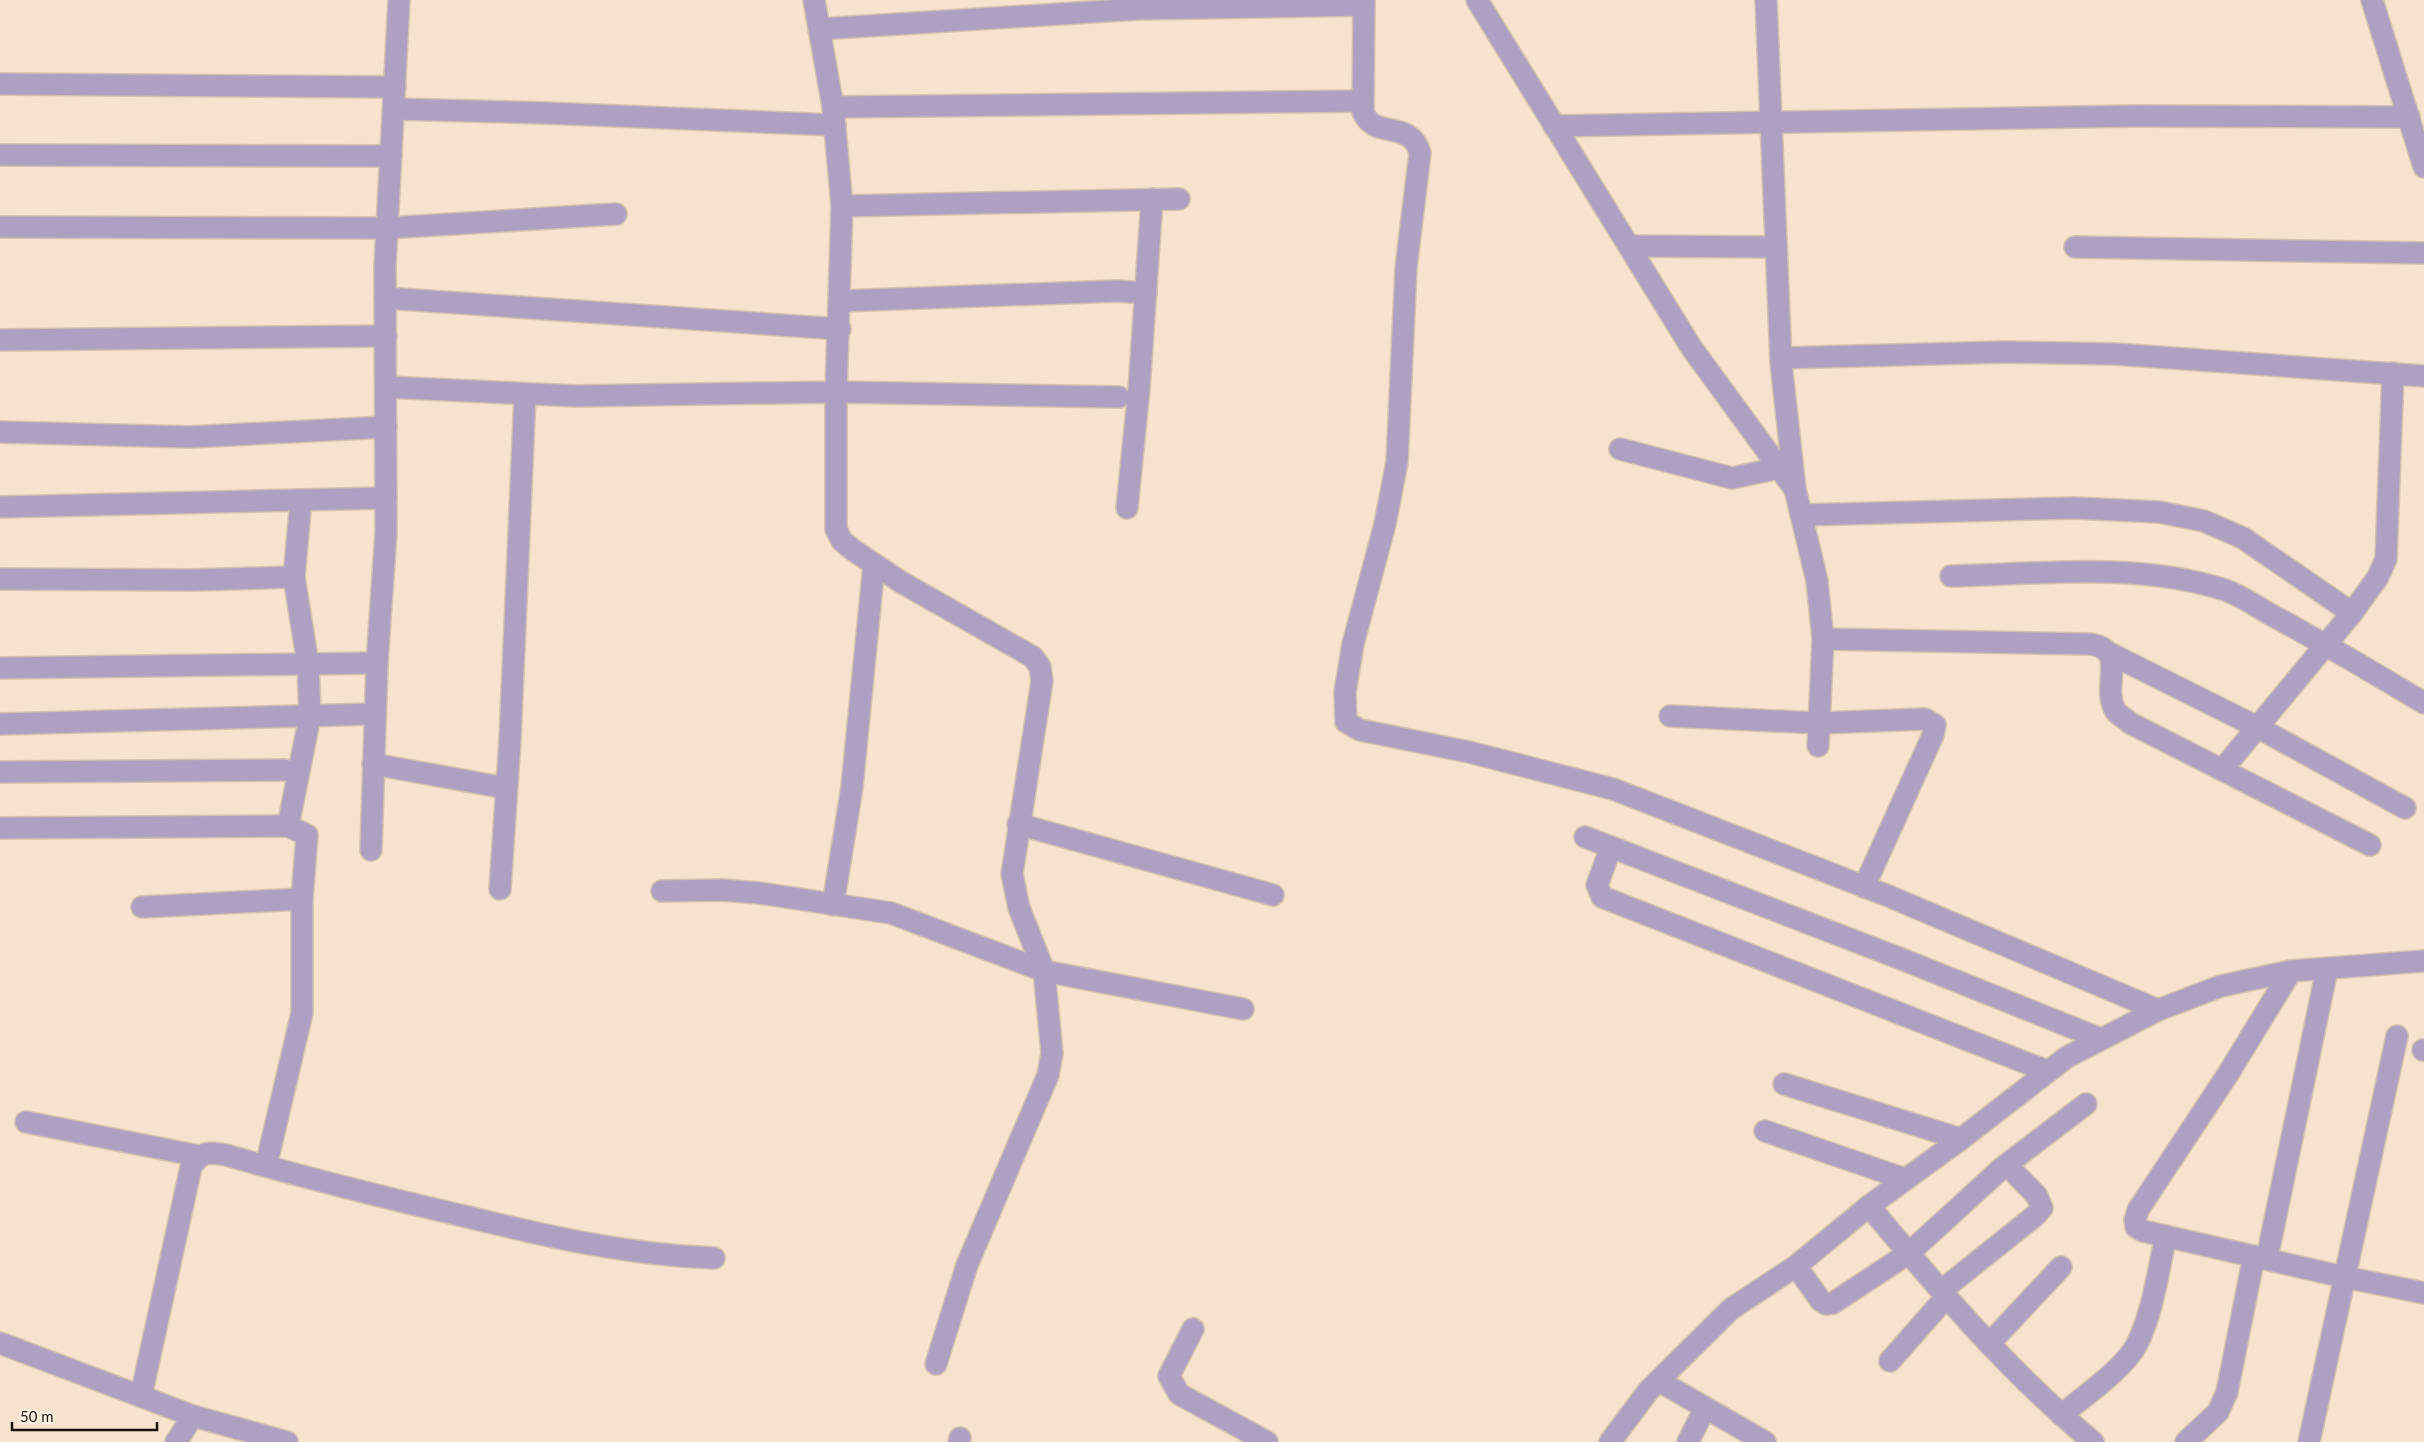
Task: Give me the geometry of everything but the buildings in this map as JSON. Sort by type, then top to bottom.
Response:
[{"type":"street","points":[[371,850],[377,663],[386,498],[387,228],[399,0]]},
{"type":"street","points":[[814,0],[834,116],[842,206],[840,328],[836,392],[836,529],[842,541],[901,582],[1034,656],[1040,667],[1042,681],[1018,824],[1012,874],[1014,889],[1044,971],[1052,1053],[1048,1075],[967,1265],[936,1364]]},
{"type":"street","points":[[1476,0],[1691,347],[1795,489]]},
{"type":"street","points":[[1766,0],[1781,358],[1795,489],[1817,581],[1823,639],[1818,746]]},
{"type":"street","points":[[2372,0],[2424,167]]},
{"type":"street","points":[[818,28],[1139,9],[1364,3],[1363,112],[1366,120],[1372,126],[1401,131],[1410,136],[1417,144],[1420,153],[1406,268],[1397,462],[1387,516],[1353,644],[1345,692],[1346,722],[1360,730],[1469,752],[1613,789],[1864,887],[2158,1010]]},
{"type":"street","points":[[0,84],[395,87]]},
{"type":"street","points":[[394,109],[545,113],[834,116],[1363,101]]},
{"type":"street","points":[[1554,126],[2134,116],[2409,117]]},
{"type":"street","points":[[0,155],[391,156]]},
{"type":"street","points":[[1127,508],[1139,389],[1152,199]]},
{"type":"street","points":[[842,206],[1179,199]]},
{"type":"street","points":[[0,227],[387,228],[616,214]]},
{"type":"street","points":[[1629,246],[1776,247]]},
{"type":"street","points":[[2075,247],[2424,254]]},
{"type":"street","points":[[840,301],[1117,291],[1146,293]]},
{"type":"street","points":[[386,298],[840,328]]},
{"type":"street","points":[[0,340],[386,336]]},
{"type":"street","points":[[1781,358],[2004,352],[2115,354],[2424,376]]},
{"type":"street","points":[[2222,770],[2352,613],[2378,577],[2386,560],[2393,374]]},
{"type":"street","points":[[386,387],[576,396],[836,392],[1119,397]]},
{"type":"street","points":[[500,889],[510,740],[525,395]]},
{"type":"street","points":[[0,432],[190,437],[386,426]]},
{"type":"street","points":[[1620,449],[1732,478],[1780,468]]},
{"type":"street","points":[[0,507],[386,498]]},
{"type":"street","points":[[288,826],[310,716],[308,664],[294,577],[301,500]]},
{"type":"street","points":[[1801,515],[2074,508],[2159,512],[2204,521],[2243,538],[2352,613]]},
{"type":"street","points":[[833,905],[852,787],[874,564]]},
{"type":"street","points":[[1951,576],[2093,573],[2162,575],[2225,590],[2325,644],[2424,703]]},
{"type":"street","points":[[0,579],[193,580],[294,577]]},
{"type":"street","points":[[1823,639],[2090,644],[2106,648],[2111,654],[2257,727],[2405,808]]},
{"type":"street","points":[[2111,654],[2111,695],[2116,710],[2130,723],[2370,845]]},
{"type":"street","points":[[0,668],[377,663]]},
{"type":"street","points":[[0,724],[375,714]]},
{"type":"street","points":[[1670,716],[1819,723],[1925,719],[1935,725],[1933,735],[1864,887]]},
{"type":"street","points":[[373,764],[506,788]]},
{"type":"street","points":[[0,772],[285,770]]},
{"type":"street","points":[[1018,824],[1273,895]]},
{"type":"street","points":[[0,828],[288,826],[307,835],[302,899],[302,1013],[266,1166]]},
{"type":"street","points":[[1585,837],[1895,957],[2101,1040]]},
{"type":"street","points":[[1611,847],[1597,885],[1602,898],[2047,1071]]},
{"type":"street","points":[[662,891],[722,890],[759,893],[898,916],[1044,971],[1243,1009]]},
{"type":"street","points":[[142,907],[302,899]]},
{"type":"street","points":[[1610,1442],[1658,1381],[1731,1310],[1796,1266],[1904,1179],[1961,1139],[2067,1057],[2158,1010],[2221,986],[2291,970],[2424,961]]},
{"type":"street","points":[[2186,1442],[2218,1412],[2228,1392],[2327,969]]},
{"type":"street","points":[[2291,970],[2228,1074],[2138,1210],[2135,1220],[2136,1227],[2143,1231],[2344,1277],[2424,1293]]},
{"type":"street","points":[[2309,1442],[2397,1036]]},
{"type":"street","points":[[1784,1084],[1961,1139]]},
{"type":"street","points":[[1796,1266],[1816,1296],[1826,1304],[1833,1303],[1909,1253],[2007,1164],[2086,1104]]},
{"type":"street","points":[[26,1122],[199,1156],[210,1153],[226,1155],[338,1187],[589,1244],[663,1256],[714,1258]]},
{"type":"street","points":[[1765,1131],[1904,1179]]},
{"type":"street","points":[[140,1396],[191,1167],[199,1156]]},
{"type":"street","points":[[1890,1361],[1944,1293],[2042,1208],[2037,1196],[2007,1164]]},
{"type":"street","points":[[1870,1206],[1989,1344],[2061,1415],[2093,1442]]},
{"type":"street","points":[[2061,1415],[2120,1366],[2136,1346],[2146,1321],[2166,1236]]},
{"type":"street","points":[[1989,1344],[2060,1267]]},
{"type":"street","points":[[1192,1329],[1169,1376],[1179,1394],[1267,1442]]},
{"type":"street","points":[[0,1343],[193,1416],[287,1442]]},
{"type":"street","points":[[1658,1381],[1754,1439]]},
{"type":"street","points":[[1688,1442],[1705,1408]]},
{"type":"street","points":[[176,1442],[193,1416]]}]
